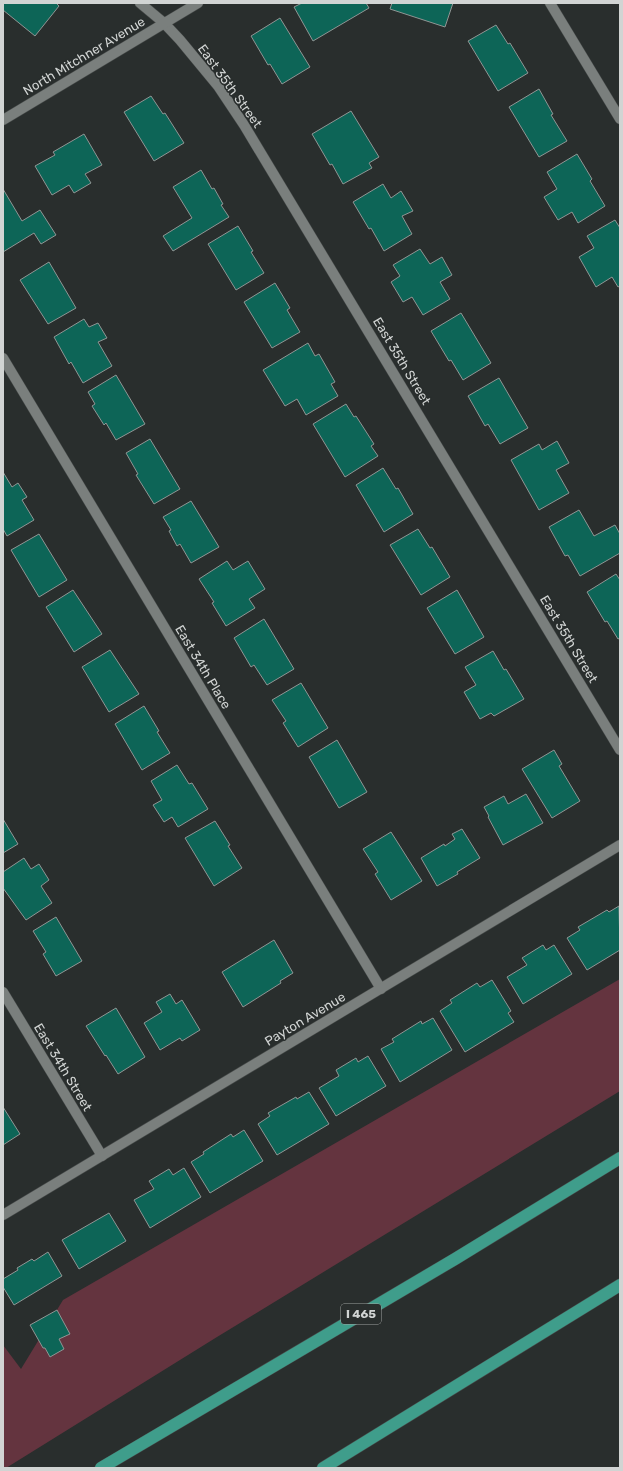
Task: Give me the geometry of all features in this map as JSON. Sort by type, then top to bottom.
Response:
[{"type":"highway","name":"I 465","points":[[101,1468],[455,1259],[620,1158]]},
{"type":"highway","points":[[323,1468],[620,1286]]},
{"type":"street","name":"East 35th Street","points":[[140,3],[164,23],[180,40],[218,86],[244,125],[620,750]]},
{"type":"street","name":"North Mitchner Avenue","points":[[3,120],[198,3]]},
{"type":"street","points":[[550,3],[620,119]]},
{"type":"street","name":"East 34th Place","points":[[3,358],[380,989]]},
{"type":"street","name":"Payton Avenue","points":[[3,1215],[620,845]]},
{"type":"street","name":"East 34th Street","points":[[3,992],[102,1156]]},
{"type":"shaded area","points":[[620,979],[620,1091],[217,1337],[6,1468],[3,1468],[3,1345],[21,1369],[63,1300]]},
{"type":"building","points":[[3,3],[56,3],[59,6],[35,36],[3,10]]},
{"type":"building","points":[[302,3],[366,3],[369,8],[313,41],[294,7]]},
{"type":"building","points":[[392,3],[453,3],[445,27],[390,9]]},
{"type":"building","points":[[280,18],[310,67],[282,84],[270,64],[268,65],[251,36]]},
{"type":"building","points":[[496,25],[508,44],[510,43],[528,73],[498,91],[468,41]]},
{"type":"building","points":[[539,89],[553,114],[551,115],[567,141],[539,157],[509,107]]},
{"type":"building","points":[[151,96],[163,114],[165,113],[184,143],[154,161],[124,112]]},
{"type":"building","points":[[351,111],[379,157],[369,163],[372,168],[343,184],[312,134]]},
{"type":"building","points":[[84,134],[102,165],[85,174],[91,183],[74,193],[69,185],[52,195],[35,166],[55,155],[53,152]]},
{"type":"building","points":[[577,154],[592,179],[590,181],[605,206],[578,223],[572,212],[558,220],[544,197],[557,189],[547,172]]},
{"type":"building","points":[[201,170],[212,189],[214,188],[223,204],[221,205],[229,217],[173,251],[163,236],[192,218],[173,187]]},
{"type":"building","points":[[383,184],[391,198],[401,191],[413,211],[402,216],[412,234],[384,251],[371,228],[369,229],[353,202]]},
{"type":"building","points":[[3,189],[22,221],[40,210],[56,235],[41,244],[34,233],[3,252]]},
{"type":"building","points":[[615,220],[620,228],[620,286],[618,287],[612,277],[596,287],[579,257],[594,248],[587,236]]},
{"type":"building","points":[[238,226],[253,251],[251,252],[264,273],[236,290],[208,244]]},
{"type":"building","points":[[420,249],[430,264],[442,257],[452,275],[440,282],[450,299],[423,315],[412,297],[403,302],[391,282],[400,276],[393,265]]},
{"type":"building","points":[[49,262],[76,308],[48,324],[20,280]]},
{"type":"building","points":[[275,283],[290,308],[287,310],[300,332],[272,348],[244,302]]},
{"type":"building","points":[[461,313],[491,363],[463,380],[451,360],[449,361],[431,331]]},
{"type":"building","points":[[84,319],[89,327],[98,323],[107,338],[98,342],[112,366],[83,383],[71,362],[69,364],[54,337]]},
{"type":"building","points":[[308,343],[315,356],[319,354],[335,382],[331,384],[338,396],[306,415],[297,399],[285,406],[263,370]]},
{"type":"building","points":[[116,375],[145,424],[116,440],[106,423],[104,425],[92,406],[95,404],[88,392]]},
{"type":"building","points":[[499,378],[528,428],[500,444],[488,424],[485,426],[468,396]]},
{"type":"building","points":[[346,404],[354,417],[356,416],[374,444],[371,446],[378,456],[345,477],[313,424]]},
{"type":"building","points":[[150,439],[180,489],[154,504],[136,475],[138,474],[126,453]]},
{"type":"building","points":[[557,441],[569,463],[556,470],[569,493],[539,510],[511,460],[539,444],[542,450]]},
{"type":"building","points":[[383,468],[396,489],[398,488],[413,514],[384,532],[356,485]]},
{"type":"building","points":[[3,472],[12,487],[18,483],[27,497],[22,500],[34,520],[7,536],[3,529]]},
{"type":"building","points":[[191,501],[219,547],[191,563],[180,544],[177,546],[169,531],[171,530],[163,517]]},
{"type":"building","points":[[579,510],[594,536],[615,525],[620,534],[620,553],[580,576],[568,555],[565,556],[549,527]]},
{"type":"building","points":[[418,529],[430,548],[432,547],[450,577],[421,595],[390,545]]},
{"type":"building","points":[[39,534],[67,580],[39,597],[11,550]]},
{"type":"building","points":[[227,561],[233,570],[248,561],[265,589],[249,599],[255,608],[226,626],[212,603],[214,602],[199,579]]},
{"type":"building","points":[[616,574],[620,580],[620,638],[618,639],[607,621],[605,622],[587,592]]},
{"type":"building","points":[[73,590],[102,634],[74,652],[46,607]]},
{"type":"building","points":[[457,590],[484,637],[455,654],[427,608]]},
{"type":"building","points":[[264,619],[294,669],[267,685],[254,665],[251,667],[234,638]]},
{"type":"building","points":[[110,650],[139,694],[109,712],[82,667]]},
{"type":"building","points":[[493,651],[524,699],[494,716],[491,713],[480,719],[464,692],[476,685],[465,667]]},
{"type":"building","points":[[301,683],[328,728],[298,747],[283,723],[286,721],[272,700]]},
{"type":"building","points":[[144,706],[159,731],[157,732],[170,753],[142,770],[115,724]]},
{"type":"building","points":[[337,740],[367,792],[339,808],[309,757]]},
{"type":"building","points":[[554,750],[562,764],[559,766],[580,801],[552,818],[522,769]]},
{"type":"building","points":[[177,765],[189,784],[192,783],[208,809],[178,827],[172,817],[164,822],[153,805],[162,800],[151,781]]},
{"type":"building","points":[[526,794],[543,823],[503,845],[484,807],[504,796],[508,804]]},
{"type":"building","points":[[3,819],[18,844],[3,853]]},
{"type":"building","points":[[215,821],[242,868],[214,886],[185,838]]},
{"type":"building","points":[[462,829],[480,858],[457,872],[458,874],[437,886],[421,858],[444,844],[445,846],[455,839],[452,834]]},
{"type":"building","points":[[391,832],[422,881],[391,900],[375,874],[378,872],[363,849]]},
{"type":"building","points":[[24,858],[31,869],[39,864],[49,880],[41,886],[52,903],[26,920],[3,888],[3,872]]},
{"type":"building","points":[[619,906],[620,950],[587,970],[567,938],[580,930],[578,927],[607,910],[609,912]]},
{"type":"building","points":[[56,917],[82,961],[56,976],[43,954],[46,952],[33,931]]},
{"type":"building","points":[[274,940],[293,973],[280,981],[281,983],[243,1007],[222,972]]},
{"type":"building","points":[[543,945],[546,950],[554,945],[572,974],[523,1004],[507,977],[527,965],[522,958]]},
{"type":"building","points":[[492,980],[511,1011],[508,1013],[514,1022],[465,1052],[440,1011],[452,1003],[450,1000],[477,983],[480,987]]},
{"type":"building","points":[[170,994],[176,1004],[182,1000],[200,1030],[182,1041],[180,1038],[160,1050],[144,1023],[162,1012],[156,1002]]},
{"type":"building","points":[[116,1008],[145,1057],[118,1074],[86,1026]]},
{"type":"building","points":[[433,1018],[452,1050],[400,1082],[381,1049],[394,1042],[392,1039],[421,1021],[422,1024]]},
{"type":"building","points":[[368,1056],[386,1086],[336,1116],[319,1088],[339,1076],[336,1070],[356,1058],[358,1062]]},
{"type":"building","points":[[309,1092],[329,1124],[277,1155],[258,1124],[270,1116],[268,1113],[296,1097],[297,1099]]},
{"type":"building","points":[[3,1107],[20,1134],[3,1145]]},
{"type":"building","points":[[244,1130],[263,1161],[210,1193],[191,1162],[204,1154],[203,1152],[231,1134],[233,1137]]},
{"type":"building","points":[[184,1168],[201,1197],[150,1228],[134,1200],[154,1189],[149,1181],[169,1169],[173,1175]]},
{"type":"building","points":[[109,1213],[126,1241],[79,1269],[62,1240]]},
{"type":"building","points":[[48,1252],[62,1276],[14,1305],[3,1287],[3,1279],[32,1259],[34,1261]]},
{"type":"building","points":[[57,1310],[70,1334],[59,1339],[64,1349],[50,1357],[30,1325]]}]
